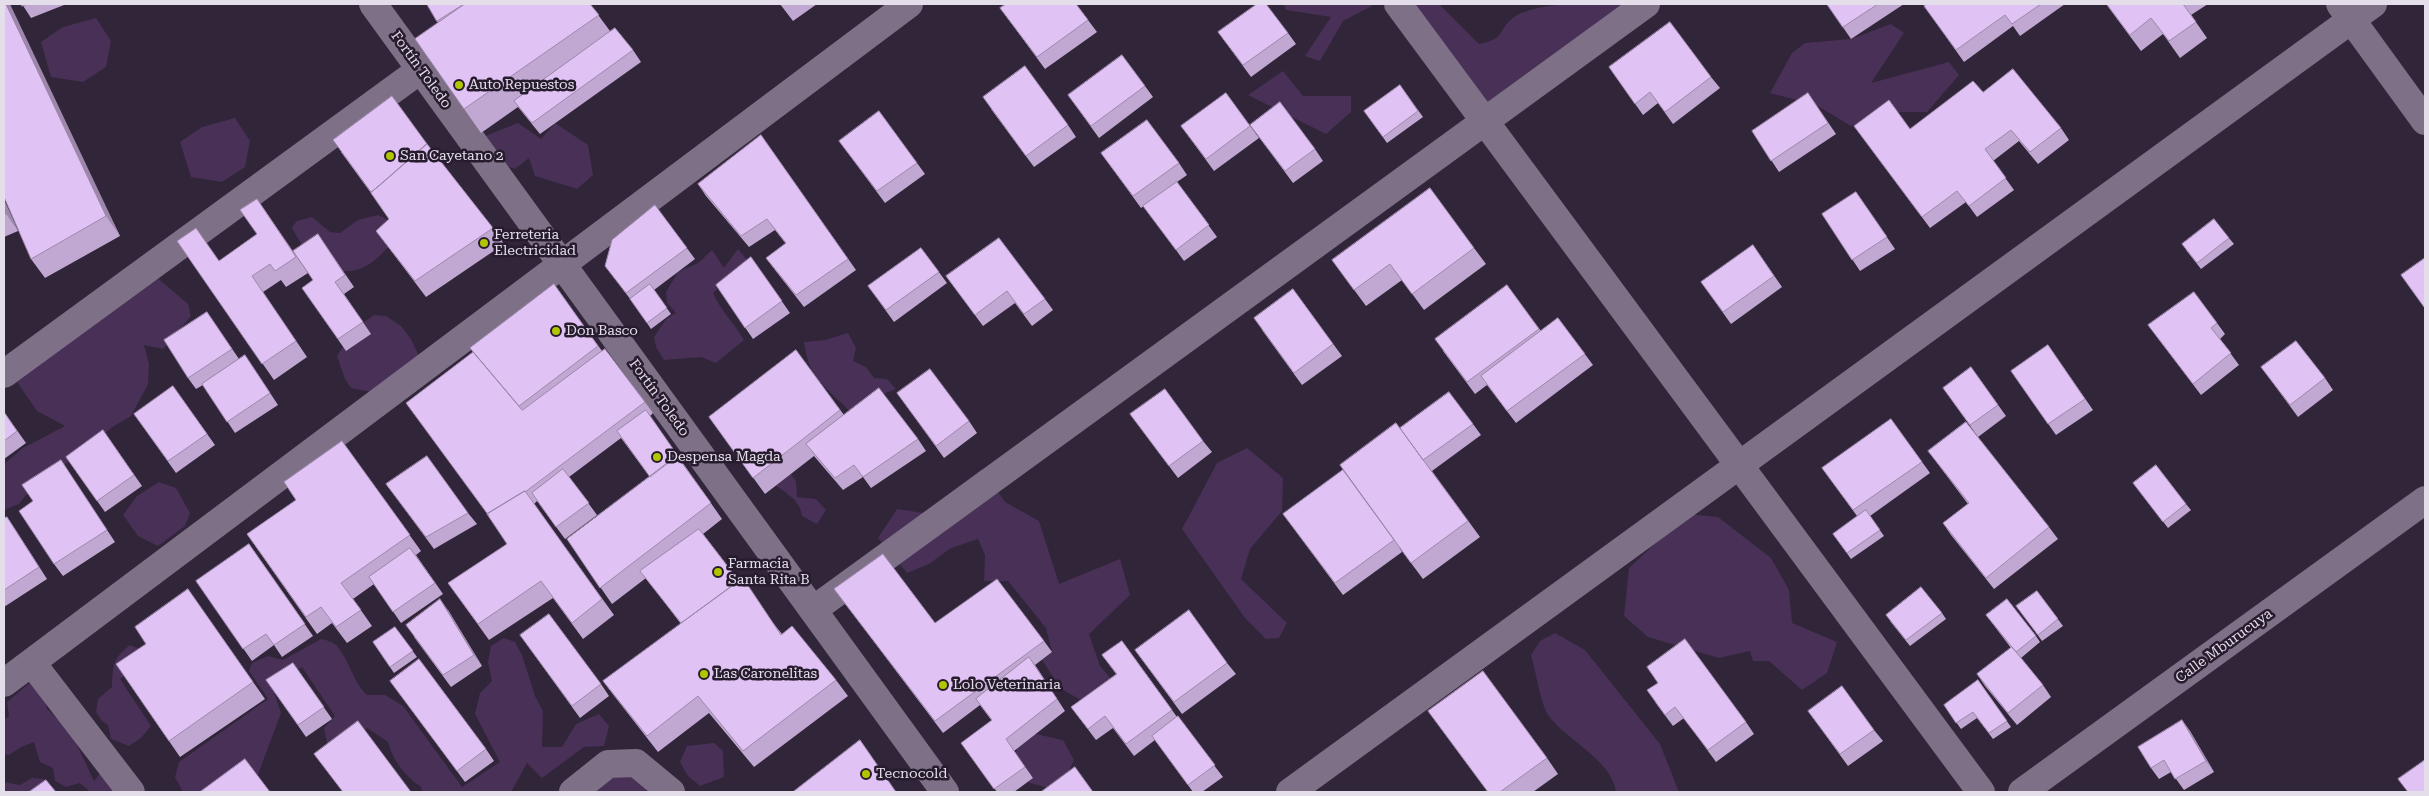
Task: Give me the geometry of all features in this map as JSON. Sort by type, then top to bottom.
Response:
[{"type":"street","name":"Fortín Toledo","points":[[373,4],[945,792]]},
{"type":"street","points":[[4,683],[909,4]]},
{"type":"street","points":[[1398,4],[1981,792]]},
{"type":"street","points":[[813,610],[1646,4]]},
{"type":"street","points":[[1290,792],[1739,465],[2355,9],[2425,121]]},
{"type":"street","points":[[4,374],[420,70]]},
{"type":"street","name":"Calle Mburucuya","points":[[2022,792],[2425,500]]},
{"type":"street","points":[[32,663],[131,792]]},
{"type":"street","points":[[573,792],[608,764],[636,763],[671,792]]},
{"type":"shaded area","points":[[1284,4],[1369,4],[1372,6],[1343,21],[1320,61],[1305,56],[1331,17],[1286,10]]},
{"type":"shaded area","points":[[1409,4],[1439,4],[1479,44],[1497,37],[1514,17],[1539,8],[1570,4],[1629,4],[1503,112],[1475,99]]},
{"type":"shaded area","points":[[96,18],[111,41],[106,67],[83,82],[51,77],[41,42],[63,27]]},
{"type":"shaded area","points":[[1891,24],[1904,33],[1871,83],[1949,62],[1959,75],[1927,112],[1897,112],[1851,126],[1816,105],[1770,93],[1792,53],[1805,43],[1851,39]]},
{"type":"shaded area","points":[[1283,71],[1303,96],[1351,96],[1351,112],[1326,134],[1248,95]]},
{"type":"shaded area","points":[[235,118],[250,141],[245,167],[222,182],[191,177],[180,142],[202,127]]},
{"type":"shaded area","points":[[518,123],[541,139],[555,123],[588,145],[593,175],[577,189],[535,176],[529,158],[515,169],[485,159],[480,138]]},
{"type":"shaded area","points":[[378,215],[388,220],[400,235],[367,266],[350,271],[339,271],[319,262],[304,247],[292,227],[297,221],[312,217],[330,232],[340,233],[358,220]]},
{"type":"shaded area","points":[[738,249],[753,267],[728,280],[713,293],[744,340],[716,363],[701,357],[664,360],[656,347],[654,337],[666,319],[676,313],[667,303],[666,292],[678,272],[698,263],[712,250],[724,268]]},
{"type":"shaded area","points":[[154,275],[188,304],[191,316],[163,349],[144,345],[149,364],[148,384],[131,416],[114,426],[25,496],[19,504],[4,510],[4,464],[23,448],[65,426],[37,411],[17,382]]},
{"type":"shaded area","points":[[374,315],[386,316],[401,326],[411,339],[418,354],[412,376],[387,395],[351,388],[345,379],[337,356],[354,329]]},
{"type":"shaded area","points":[[848,333],[856,348],[853,361],[866,367],[874,378],[887,379],[896,389],[878,396],[853,415],[819,380],[811,368],[804,342],[825,340]]},
{"type":"shaded area","points":[[1247,448],[1283,478],[1282,511],[1250,549],[1241,579],[1287,623],[1279,638],[1266,639],[1245,618],[1182,529],[1217,463]]},
{"type":"shaded area","points":[[785,467],[796,481],[797,497],[816,499],[826,510],[817,524],[802,516],[794,499],[770,480]]},
{"type":"shaded area","points":[[982,469],[1005,502],[1039,521],[1059,584],[1120,559],[1130,595],[1089,634],[1100,666],[1113,681],[1083,701],[1061,689],[1042,660],[1052,652],[1046,628],[1008,581],[984,581],[985,555],[978,539],[951,548],[929,564],[907,573],[878,538],[897,509],[924,513]]},
{"type":"shaded area","points":[[159,482],[176,488],[190,513],[185,526],[158,546],[138,536],[123,515],[137,496]]},
{"type":"shaded area","points":[[1687,514],[1718,517],[1771,558],[1789,590],[1792,623],[1837,642],[1827,673],[1802,690],[1769,661],[1753,661],[1750,651],[1719,658],[1648,637],[1624,616],[1629,568]]},
{"type":"shaded area","points":[[1555,633],[1585,650],[1660,744],[1679,792],[1616,792],[1613,781],[1606,770],[1548,715],[1545,710],[1531,655],[1540,641]]},
{"type":"shaded area","points":[[504,638],[515,642],[522,655],[535,696],[543,711],[542,747],[562,747],[576,724],[599,714],[609,726],[604,746],[584,747],[542,778],[527,763],[511,792],[422,792],[421,787],[396,762],[388,742],[367,728],[348,742],[335,747],[327,743],[324,728],[335,716],[302,667],[288,677],[274,692],[281,713],[253,788],[247,792],[183,792],[175,777],[179,762],[268,699],[249,671],[252,663],[268,656],[283,660],[321,639],[336,645],[341,651],[358,683],[367,695],[385,695],[403,706],[462,787],[500,762],[475,714],[480,693],[492,681],[488,662],[491,646]]},
{"type":"shaded area","points":[[130,645],[145,651],[131,671],[120,679],[151,726],[141,738],[129,746],[111,739],[108,725],[102,721],[96,712],[98,699],[112,687],[113,668],[117,659]]},
{"type":"shaded area","points":[[32,681],[44,694],[47,709],[70,730],[94,781],[103,770],[141,792],[90,792],[80,783],[66,787],[55,781],[53,768],[40,762],[34,742],[21,747],[9,755],[4,754],[4,720],[9,716],[7,702]]},
{"type":"shaded area","points":[[1022,731],[1063,740],[1074,760],[1060,791],[1030,783],[1012,765]]},
{"type":"shaded area","points":[[714,743],[723,751],[724,777],[700,786],[688,776],[680,762],[687,746]]},
{"type":"shaded area","points":[[612,774],[639,778],[648,792],[594,792]]},
{"type":"shaded area","points":[[32,778],[44,779],[47,790],[43,792],[4,792],[4,782],[20,785]]},
{"type":"building","points":[[4,4],[6,4],[106,216],[31,259],[4,197]]},
{"type":"building","points":[[427,4],[464,4],[437,21]]},
{"type":"building","points":[[465,4],[590,4],[599,15],[464,109],[415,39]]},
{"type":"building","points":[[1006,4],[1076,4],[1088,20],[1037,57],[1000,8]]},
{"type":"building","points":[[1257,4],[1266,4],[1288,33],[1243,65],[1218,32]]},
{"type":"building","points":[[1827,4],[1878,4],[1843,27]]},
{"type":"building","points":[[1928,4],[2041,4],[2012,24],[2005,15],[1956,50],[1924,6]]},
{"type":"building","points":[[2107,4],[2183,4],[2196,22],[2169,41],[2151,18],[2130,35]]},
{"type":"building","points":[[1670,22],[1711,77],[1665,112],[1650,92],[1635,104],[1609,67]]},
{"type":"building","points":[[615,28],[633,50],[532,123],[514,101]]},
{"type":"building","points":[[1122,55],[1145,86],[1091,126],[1068,95]]},
{"type":"building","points":[[1025,66],[1068,125],[1026,156],[983,97]]},
{"type":"building","points":[[2013,69],[2061,128],[2030,152],[2011,130],[1985,149],[2006,178],[1969,206],[1957,191],[1922,217],[1854,126],[1889,100],[1910,129],[1973,81],[1983,92]]},
{"type":"building","points":[[1400,85],[1418,111],[1383,137],[1364,111]]},
{"type":"building","points":[[1226,93],[1250,126],[1206,159],[1181,126]]},
{"type":"building","points":[[1808,93],[1828,123],[1771,161],[1752,131]]},
{"type":"building","name":"San Cayetano 2","points":[[392,96],[427,144],[371,192],[333,140]]},
{"type":"building","points":[[1280,102],[1315,149],[1285,171],[1250,125]]},
{"type":"building","points":[[879,111],[917,163],[877,191],[839,141]]},
{"type":"building","points":[[1147,120],[1179,163],[1133,196],[1101,153]]},
{"type":"building","points":[[761,135],[848,259],[796,295],[766,258],[786,243],[767,219],[741,236],[698,184]]},
{"type":"building","points":[[427,144],[493,228],[415,281],[376,231],[389,219],[371,193]]},
{"type":"building","points":[[1177,182],[1209,225],[1176,250],[1143,206]]},
{"type":"building","points":[[1430,188],[1474,248],[1412,294],[1390,264],[1354,290],[1332,260]]},
{"type":"building","points":[[1856,192],[1887,237],[1852,260],[1822,214]]},
{"type":"building","points":[[257,199],[296,257],[275,271],[270,264],[252,276],[296,341],[262,364],[177,241],[196,228],[219,261],[257,234],[240,210]]},
{"type":"building","points":[[655,205],[687,248],[626,293],[605,266],[612,240]]},
{"type":"building","points":[[2214,219],[2229,238],[2197,263],[2182,244]]},
{"type":"building","points":[[318,234],[345,275],[335,282],[363,322],[338,339],[302,288],[313,280],[293,251]]},
{"type":"building","points":[[999,238],[1045,299],[1024,314],[1007,291],[975,315],[946,276]]},
{"type":"building","points":[[1753,245],[1774,276],[1723,312],[1701,282]]},
{"type":"building","points":[[921,248],[939,272],[886,310],[868,286]]},
{"type":"building","points":[[751,257],[782,301],[745,328],[716,285]]},
{"type":"building","points":[[2425,258],[2425,306],[2424,307],[2401,275]]},
{"type":"building","name":"Don Basco","points":[[554,284],[598,346],[519,406],[470,348]]},
{"type":"building","points":[[650,284],[667,308],[647,323],[630,299]]},
{"type":"building","points":[[1507,285],[1539,329],[1467,382],[1435,339]]},
{"type":"building","points":[[1293,289],[1333,344],[1294,373],[1254,318]]},
{"type":"building","points":[[2194,292],[2217,323],[2211,328],[2231,353],[2193,384],[2148,325]]},
{"type":"building","points":[[207,312],[232,349],[188,378],[164,340]]},
{"type":"building","points":[[1558,318],[1585,354],[1507,411],[1481,376]]},
{"type":"building","points":[[2296,341],[2325,378],[2290,405],[2261,367]]},
{"type":"building","points":[[2048,345],[2085,399],[2048,424],[2011,371]]},
{"type":"building","points":[[605,349],[645,402],[525,492],[487,514],[406,403],[473,352],[522,410]]},
{"type":"building","points":[[796,350],[840,410],[753,478],[709,417]]},
{"type":"building","points":[[245,355],[270,393],[227,422],[202,384]]},
{"type":"building","points":[[1971,367],[1998,405],[1970,425],[1943,388]]},
{"type":"building","points":[[930,369],[969,421],[936,446],[897,393]]},
{"type":"building","points":[[173,386],[207,434],[168,461],[134,414]]},
{"type":"building","points":[[879,388],[918,439],[863,477],[854,465],[835,478],[806,444]]},
{"type":"building","points":[[1165,389],[1203,441],[1169,466],[1130,414]]},
{"type":"building","points":[[1449,392],[1473,424],[1423,460],[1400,428]]},
{"type":"building","name":"Despensa Magda","points":[[646,410],[680,459],[677,456],[650,477],[617,431]]},
{"type":"building","points":[[4,412],[17,431],[4,441]]},
{"type":"building","points":[[1891,419],[1922,462],[1853,510],[1822,468]]},
{"type":"building","points":[[1966,422],[2049,527],[1986,578],[1943,523],[1969,503],[1928,451]]},
{"type":"building","points":[[1396,423],[1468,521],[1411,563],[1340,465]]},
{"type":"building","points":[[103,430],[134,475],[97,501],[66,457]]},
{"type":"building","points":[[342,441],[410,535],[341,583],[361,610],[336,627],[321,607],[306,617],[247,534],[296,500],[284,482]]},
{"type":"building","points":[[427,456],[468,513],[426,537],[386,484]]},
{"type":"building","points":[[677,456],[711,503],[600,588],[567,539]]},
{"type":"building","points":[[61,460],[107,530],[54,564],[19,511],[33,501],[22,485]]},
{"type":"building","points":[[2156,465],[2186,504],[2163,522],[2133,483]]},
{"type":"building","points":[[563,469],[589,503],[556,527],[532,493]]},
{"type":"building","points":[[1343,470],[1394,540],[1335,583],[1283,514]]},
{"type":"building","points":[[525,491],[602,599],[572,623],[541,581],[478,624],[448,583],[507,544],[487,514]]},
{"type":"building","points":[[1866,510],[1880,530],[1847,553],[1833,534]]},
{"type":"building","points":[[7,517],[39,567],[4,590],[4,519]]},
{"type":"building","points":[[699,529],[739,581],[681,623],[640,571]]},
{"type":"building","points":[[249,544],[305,624],[274,645],[266,634],[243,649],[196,581]]},
{"type":"building","points":[[410,548],[435,583],[393,612],[369,577]]},
{"type":"building","points":[[883,554],[935,623],[997,579],[1044,641],[935,721],[834,589]]},
{"type":"building","points":[[743,578],[781,635],[792,626],[836,680],[743,751],[698,696],[647,736],[603,681]]},
{"type":"building","points":[[1921,587],[1942,613],[1906,640],[1886,615]]},
{"type":"building","points":[[188,589],[253,682],[169,741],[116,664],[146,644],[135,627]]},
{"type":"building","points":[[2037,591],[2058,619],[2038,635],[2016,606]]},
{"type":"building","points":[[440,599],[474,655],[443,675],[406,625]]},
{"type":"building","points":[[2007,599],[2036,636],[2016,652],[1986,615]]},
{"type":"building","points":[[1189,610],[1227,663],[1174,702],[1135,650]]},
{"type":"building","points":[[549,614],[601,684],[572,706],[520,635]]},
{"type":"building","points":[[395,627],[413,651],[390,667],[373,642]]},
{"type":"building","points":[[1685,639],[1746,722],[1708,750],[1675,707],[1665,715],[1647,690],[1658,683],[1647,667]]},
{"type":"building","points":[[1122,641],[1172,710],[1126,744],[1105,716],[1088,729],[1071,707],[1117,674],[1102,655]]},
{"type":"building","points":[[2012,647],[2043,685],[2008,713],[1977,674]]},
{"type":"building","points":[[1029,657],[1057,699],[1006,739],[1025,767],[994,789],[961,743],[992,720],[976,699]]},
{"type":"building","points":[[419,659],[486,749],[457,771],[390,681]]},
{"type":"building","points":[[293,663],[324,707],[298,725],[266,680]]},
{"type":"building","points":[[1483,671],[1547,758],[1500,792],[1488,792],[1428,711]]},
{"type":"building","points":[[1978,680],[2007,721],[1989,733],[1973,712],[1956,723],[1944,705]]},
{"type":"building","points":[[1842,686],[1874,730],[1840,754],[1808,711]]},
{"type":"building","points":[[1178,716],[1215,765],[1188,785],[1152,736]]},
{"type":"building","points":[[2182,720],[2206,761],[2175,779],[2164,760],[2151,768],[2138,747]]},
{"type":"building","points":[[358,721],[411,792],[343,792],[314,754]]},
{"type":"building","points":[[860,740],[896,792],[793,792]]},
{"type":"building","points":[[245,759],[270,792],[200,792]]},
{"type":"building","points":[[2425,760],[2425,792],[2408,792],[2398,779]]},
{"type":"building","points":[[1075,767],[1093,792],[1041,792]]},
{"type":"building","points":[[46,780],[56,792],[29,792]]},
{"type":"place","name":"Auto Repuestos","points":[[459,85]]},
{"type":"place","name":"San Cayetano 2","points":[[390,156]]},
{"type":"place","name":"Ferreteria Electricidad","points":[[484,243]]},
{"type":"place","name":"Don Basco","points":[[556,331]]},
{"type":"place","name":"Despensa Magda","points":[[657,457]]},
{"type":"place","name":"Farmacia Santa Rita B","points":[[718,572]]},
{"type":"place","name":"Las Caronelitas","points":[[704,674]]},
{"type":"place","name":"Lolo Veterinaria","points":[[943,685]]},
{"type":"place","name":"Tecnocold","points":[[866,774]]}]
